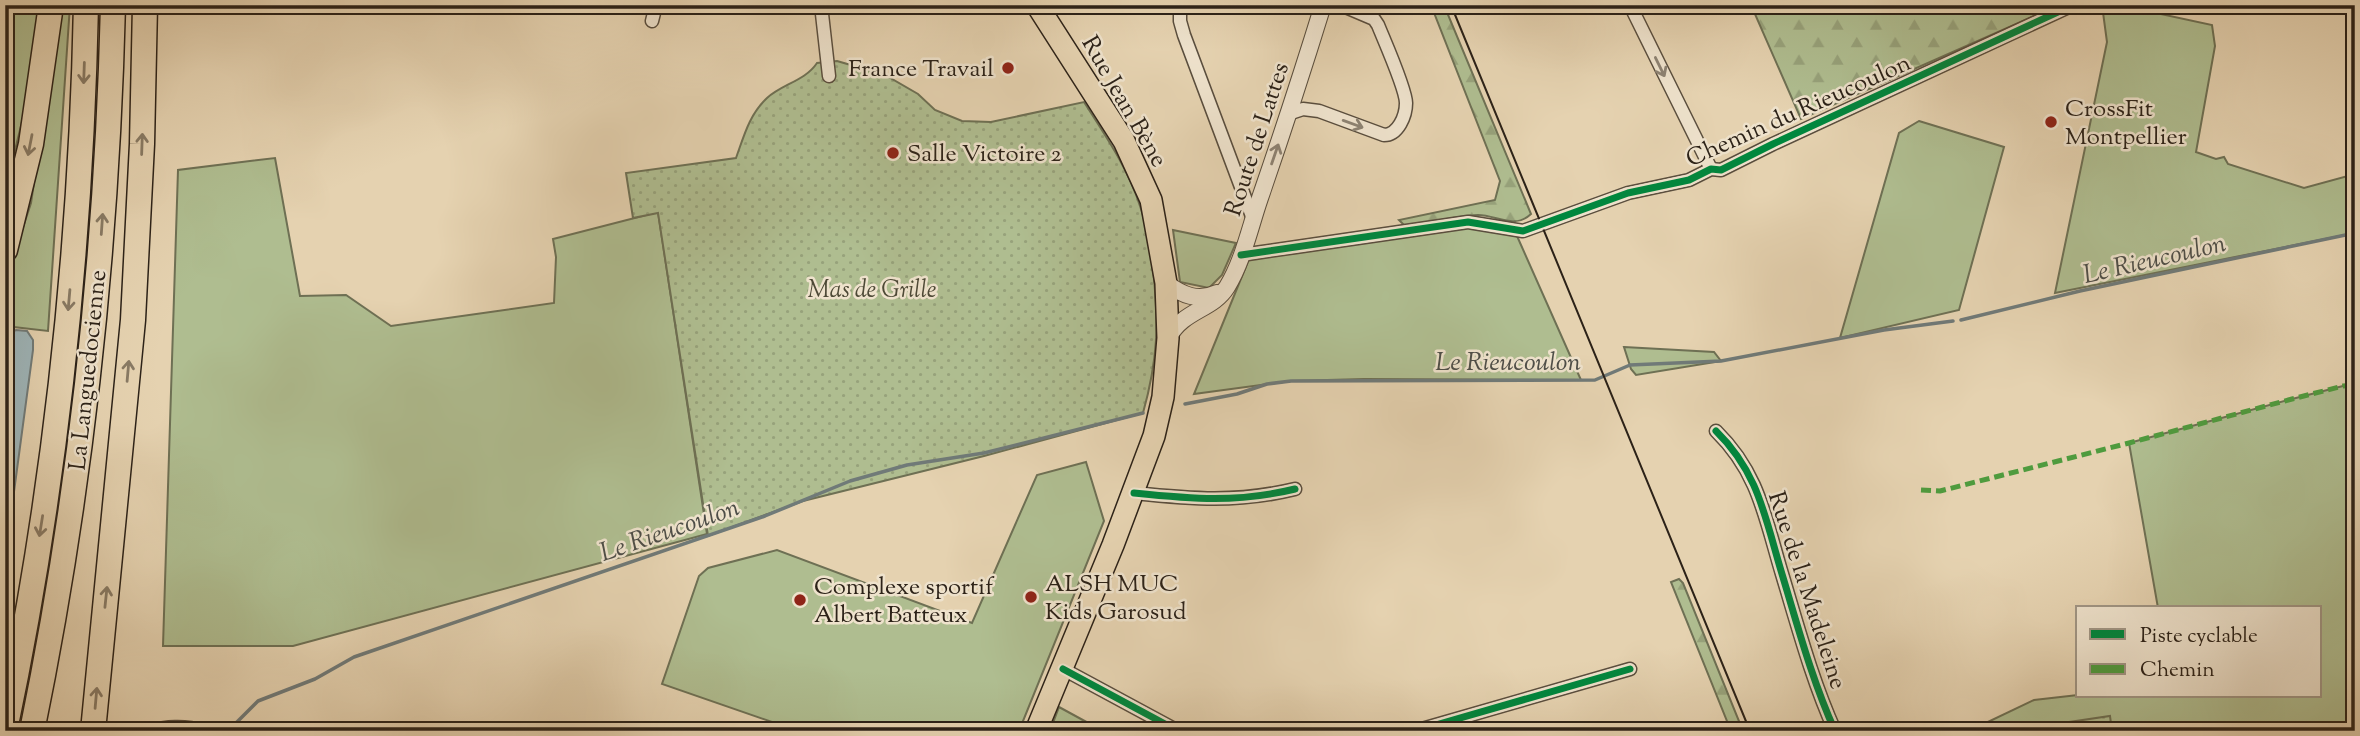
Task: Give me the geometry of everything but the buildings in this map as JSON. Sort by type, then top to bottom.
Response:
[{"type":"highway","points":[[5,250],[31,144],[51,5]]},
{"type":"highway","name":"La Languedocienne","points":[[5,730],[37,555],[67,330],[79,185],[86,5]]},
{"type":"highway","name":"La Languedocienne","points":[[32,731],[59,582],[89,363],[102,218],[113,5]]},
{"type":"highway","points":[[93,731],[134,308],[145,5]]},
{"type":"main road","name":"Rue Jean Bène","points":[[1036,731],[1134,493],[1154,436],[1163,397],[1168,338],[1166,283],[1151,200],[1124,141],[1037,5]]},
{"type":"street","points":[[652,21],[656,5]]},
{"type":"street","points":[[821,5],[829,76]]},
{"type":"street","points":[[1180,5],[1180,21],[1184,35],[1253,219]]},
{"type":"street","name":"Route de Lattes","points":[[1168,338],[1188,315],[1219,299],[1228,286],[1241,255],[1323,5]]},
{"type":"street","points":[[1288,114],[1303,109],[1311,110],[1384,135],[1392,135],[1397,131],[1406,99],[1378,25],[1374,19],[1341,5]]},
{"type":"street","points":[[1630,5],[1710,169]]},
{"type":"street","name":"Chemin du Rieucoulon","points":[[1241,255],[1468,222],[1523,231],[1628,193],[1689,180],[1710,169],[1721,170],[2073,5]]},
{"type":"street","points":[[1166,283],[1184,294],[1207,298],[1228,286]]},
{"type":"street","name":"Rue de la Madeleine","points":[[1716,431],[1736,451],[1754,482],[1809,664],[1835,731]]},
{"type":"street","points":[[1134,493],[1234,499],[1261,497],[1295,489]]},
{"type":"street","points":[[1063,668],[1178,731]]},
{"type":"street","points":[[1415,731],[1630,669]]},
{"type":"street","points":[[146,731],[167,727],[192,727],[204,731]]},
{"type":"green space","points":[[13,5],[39,5],[32,81],[5,191],[5,54]]},
{"type":"green space","points":[[60,5],[70,5],[48,331],[5,326],[5,282],[31,203]]},
{"type":"green space","points":[[1431,5],[1444,5],[1531,214],[1525,219],[1512,221],[1478,215],[1406,227],[1399,220],[1495,200],[1500,181]]},
{"type":"green space","points":[[1751,5],[2037,5],[2041,13],[1801,119]]},
{"type":"green space","points":[[2102,5],[2119,5],[2212,25],[2215,46],[2196,152],[2216,159],[2224,157],[2228,164],[2304,188],[2355,174],[2355,233],[2055,293],[2107,42]]},
{"type":"green space","name":"Mas de Grille","points":[[837,61],[885,75],[918,94],[935,110],[962,121],[991,122],[1084,102],[1129,178],[1148,237],[1155,289],[1156,324],[1152,375],[1143,413],[803,501],[708,536],[658,213],[633,218],[626,173],[736,158],[751,119],[767,98],[806,74],[817,63]]},
{"type":"green space","points":[[1919,121],[2004,147],[1959,310],[1840,338],[1899,133]]},
{"type":"green space","points":[[275,158],[300,296],[346,295],[391,326],[554,303],[556,257],[553,239],[658,212],[707,534],[293,646],[163,646],[178,170]]},
{"type":"green space","points":[[1467,227],[1517,236],[1581,380],[1291,381],[1194,394],[1249,259]]},
{"type":"green space","points":[[1173,230],[1236,243],[1222,275],[1209,288],[1180,282]]},
{"type":"green space","points":[[1624,347],[1714,352],[1721,361],[1636,375],[1631,369]]},
{"type":"green space","points":[[2355,385],[2355,731],[1969,731],[2034,700],[2076,695],[2076,698],[2322,698],[2322,606],[2158,606],[2129,443]]},
{"type":"green space","name":"Complexe sportif Albert Batteux","points":[[1086,462],[1104,521],[1019,731],[798,731],[662,684],[699,576],[708,568],[777,550],[972,623],[1037,475]]},
{"type":"green space","points":[[1679,579],[1683,583],[1743,731],[1731,731],[1671,582]]},
{"type":"green space","points":[[1059,707],[1103,731],[1050,731]]},
{"type":"green space","points":[[2110,716],[2112,731],[2017,731],[2022,729]]},
{"type":"water","points":[[16,330],[27,331],[33,340],[33,350],[5,559],[5,335]]},
{"type":"waterway","name":"Le Rieucoulon","points":[[1961,320],[2080,291],[2355,233]]},
{"type":"waterway","name":"Le Rieucoulon","points":[[1185,404],[1237,394],[1267,384],[1291,381],[1595,380],[1630,365],[1721,361],[1884,330],[1953,321]]},
{"type":"waterway","name":"Le Rieucoulon","points":[[228,731],[258,701],[315,679],[354,657],[765,516],[850,481],[907,465],[984,453],[1143,413]]},
{"type":"tram line","points":[[1451,5],[1750,731]]},
{"type":"marked path","points":[[1921,490],[1940,491],[2355,385]]},
{"type":"cycle path","points":[[1241,255],[1468,222],[1523,231],[1628,193],[1689,180],[1711,169],[1721,170],[2073,5]]},
{"type":"cycle path","points":[[1716,431],[1742,463],[1759,497],[1806,653],[1835,731]]},
{"type":"cycle path","points":[[1134,493],[1214,499],[1295,489]]},
{"type":"cycle path","points":[[1063,669],[1178,731]]},
{"type":"cycle path","points":[[1415,731],[1630,669]]},
{"type":"place","name":"France Travail","points":[[1008,68]]},
{"type":"place","name":"CrossFit Montpellier","points":[[2051,122]]},
{"type":"place","name":"Salle Victoire 2","points":[[893,153]]},
{"type":"place","name":"ALSH MUC Kids Garosud","points":[[1031,597]]},
{"type":"place","name":"Complexe sportif Albert Batteux","points":[[800,600]]}]
